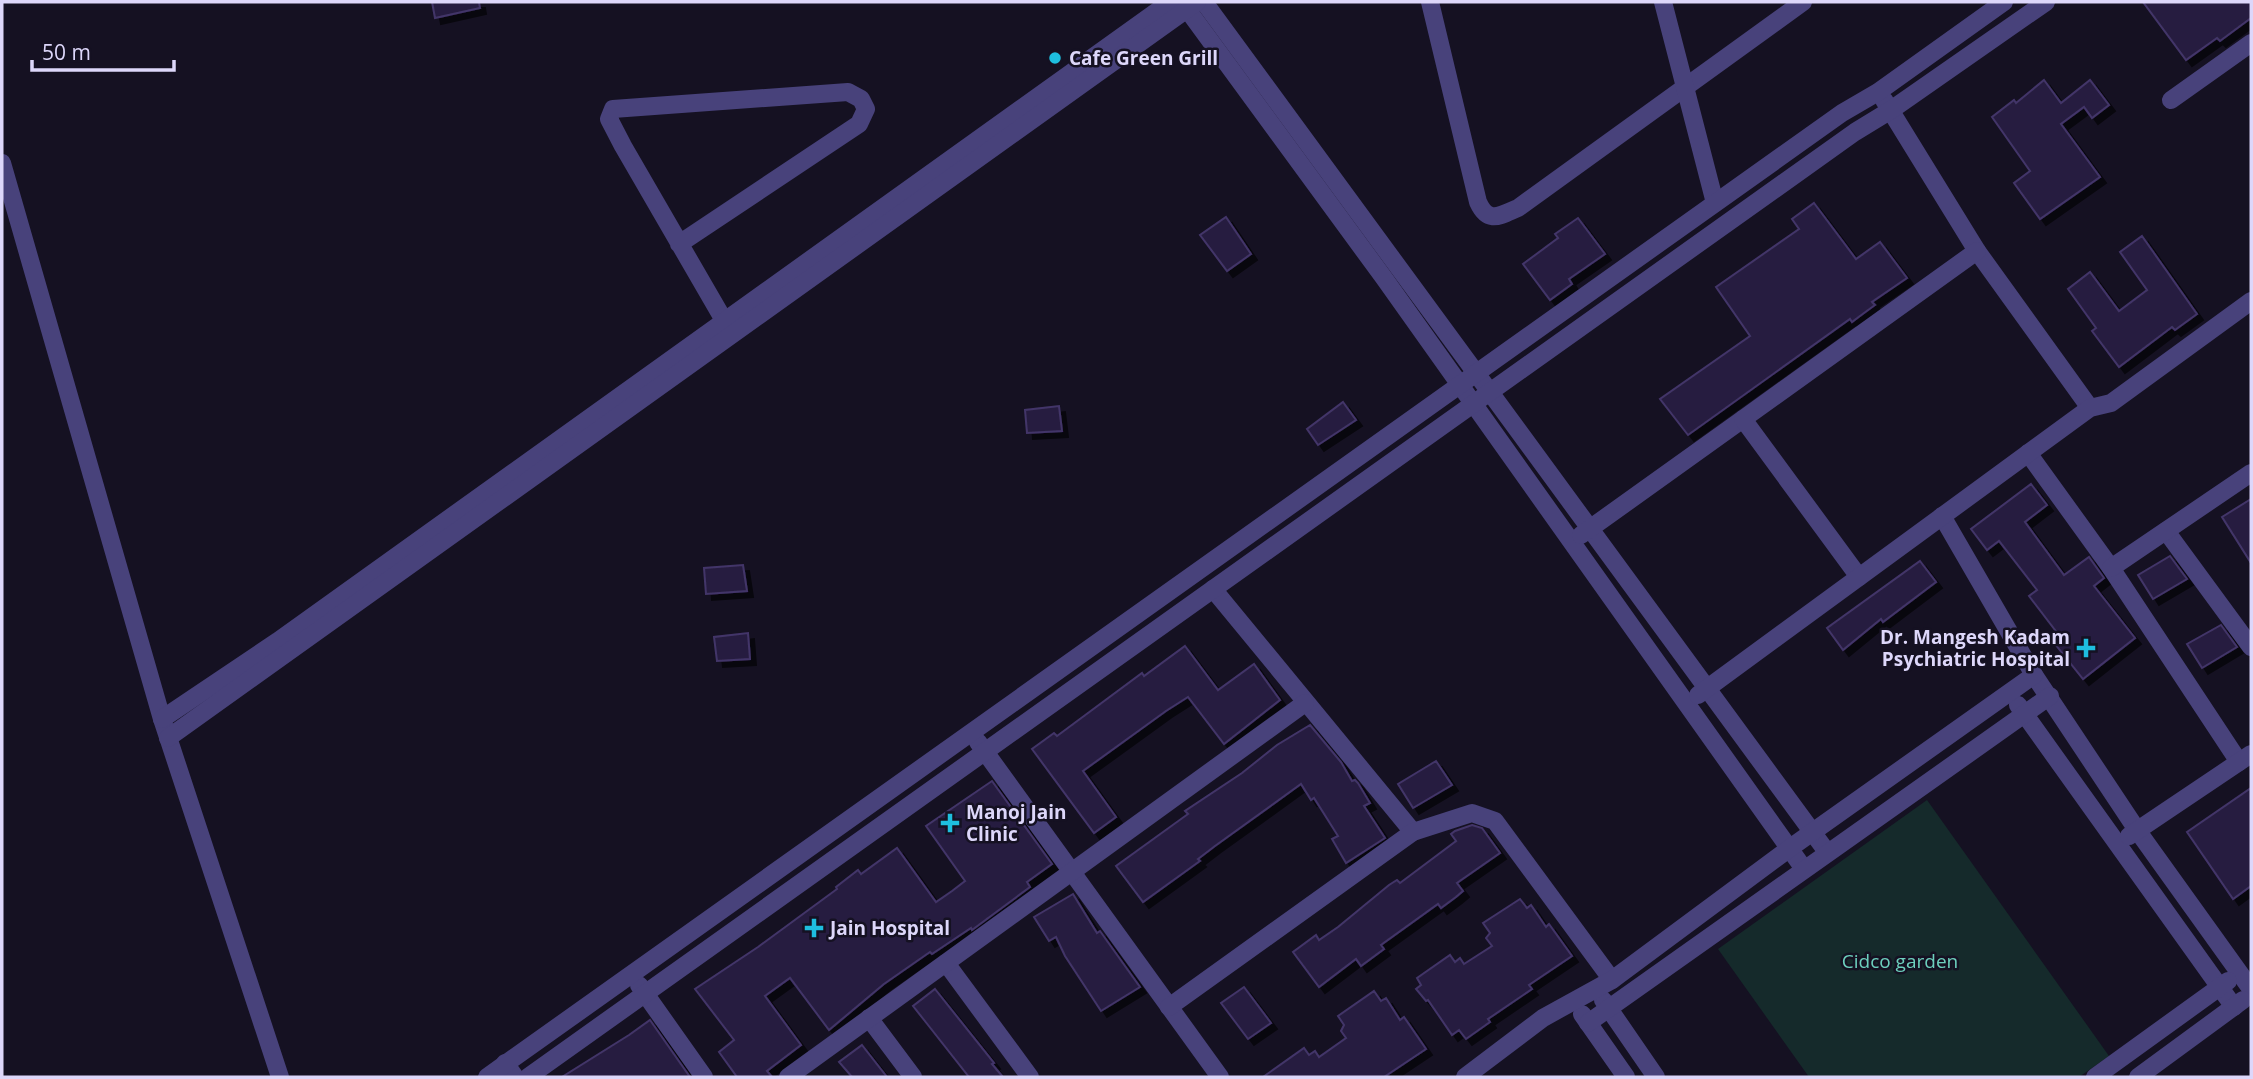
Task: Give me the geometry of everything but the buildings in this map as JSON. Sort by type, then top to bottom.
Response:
[{"type":"street","points":[[168,738],[1170,2]]},
{"type":"street","points":[[1204,2],[1827,852]]},
{"type":"street","points":[[1430,2],[1478,202],[1483,213],[1491,217],[1518,208],[1803,2]]},
{"type":"street","points":[[1663,2],[1714,203]]},
{"type":"street","points":[[498,1074],[630,974],[1279,512],[1714,203],[1842,113],[1878,92],[2004,2]]},
{"type":"street","points":[[528,1077],[1855,132],[2046,2]]},
{"type":"street","points":[[162,719],[729,328],[1189,4],[1804,869]]},
{"type":"street","points":[[2171,100],[2251,43]]},
{"type":"street","points":[[679,244],[859,124],[866,109],[861,99],[848,92],[613,108],[609,119],[679,244],[729,328]]},
{"type":"street","points":[[1878,92],[1977,251],[2090,408]]},
{"type":"street","points":[[2,163],[162,719],[280,1077]]},
{"type":"street","points":[[1572,542],[1977,251]]},
{"type":"street","points":[[1686,703],[2090,408],[2111,402],[2251,301]]},
{"type":"street","points":[[1743,419],[1859,577]]},
{"type":"street","points":[[2028,453],[2245,758],[2117,844]]},
{"type":"street","points":[[2111,568],[2251,473]]},
{"type":"street","points":[[1279,512],[1293,533]]},
{"type":"street","points":[[1942,516],[2034,675],[2137,830],[2251,992],[2138,1077]]},
{"type":"street","points":[[2166,531],[2251,647]]},
{"type":"street","points":[[1213,589],[1413,832]]},
{"type":"street","points":[[1465,1077],[1543,1018],[1612,980],[1812,832],[2034,675]]},
{"type":"street","points":[[2009,693],[2234,1007]]},
{"type":"street","points":[[1588,1023],[2050,696]]},
{"type":"street","points":[[795,1075],[869,1018],[1305,703]]},
{"type":"street","points":[[971,732],[1220,1077]]},
{"type":"street","points":[[1169,1007],[1413,832],[1472,813],[1494,821],[1612,980]]},
{"type":"street","points":[[946,963],[1030,1077]]},
{"type":"street","points":[[2095,1077],[2239,972]]},
{"type":"street","points":[[630,974],[704,1077]]},
{"type":"street","points":[[1596,988],[1607,1009],[1656,1077]]},
{"type":"street","points":[[1573,1002],[1626,1077]]},
{"type":"street","points":[[869,1018],[913,1077]]},
{"type":"green space","name":"Cidco garden","points":[[1927,800],[2109,1056],[2079,1077],[1809,1077],[1718,949]]},
{"type":"place","name":"Cafe Green Grill","points":[[1055,58]]},
{"type":"place","name":"Dr. Mangesh Kadam Psychiatric Hospital","points":[[2086,648]]},
{"type":"place","name":"Manoj Jain Clinic","points":[[950,823]]},
{"type":"place","name":"Jain Hospital","points":[[814,928]]}]
